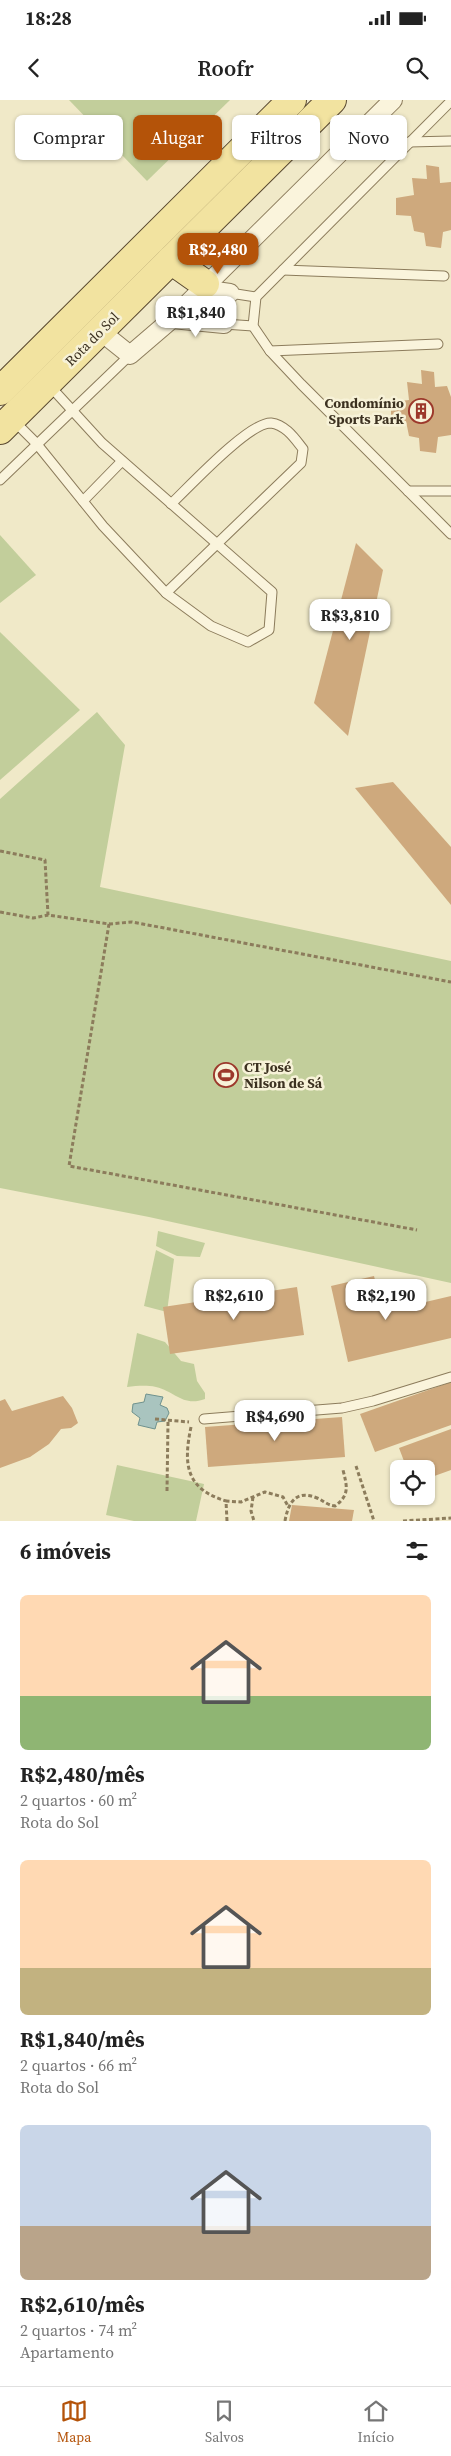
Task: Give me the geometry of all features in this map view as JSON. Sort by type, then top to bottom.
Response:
[{"type":"main road","points":[[0,391],[292,100]]},
{"type":"main road","name":"Rota do Sol","points":[[6,424],[332,100]]},
{"type":"main road","points":[[171,260],[212,289]]},
{"type":"street","points":[[100,331],[130,355],[172,319],[212,289],[393,100]]},
{"type":"street","points":[[172,319],[224,324]]},
{"type":"lane","points":[[451,101],[256,297],[253,326],[270,351],[451,534]]},
{"type":"lane","points":[[409,142],[451,141]]},
{"type":"lane","points":[[283,270],[444,276]]},
{"type":"lane","points":[[212,289],[256,297]]},
{"type":"lane","points":[[224,324],[253,326]]},
{"type":"lane","points":[[270,351],[438,344]]},
{"type":"lane","points":[[0,480],[36,443],[130,355]]},
{"type":"lane","points":[[6,424],[36,443],[103,526],[166,593],[212,626],[248,642],[270,630],[272,592],[122,461],[71,411],[47,383]]},
{"type":"lane","points":[[166,593],[300,463],[304,449],[290,432],[272,423],[258,426],[231,446],[171,504]]},
{"type":"lane","points":[[83,501],[122,461]]},
{"type":"lane","points":[[408,491],[451,490]]},
{"type":"lane","points":[[204,1419],[342,1408],[373,1401],[451,1377]]},
{"type":"path","points":[[0,851],[46,860],[48,915]]},
{"type":"path","points":[[0,912],[33,918],[48,915],[109,924],[132,922],[451,982]]},
{"type":"path","points":[[109,924],[69,1166],[417,1230]]},
{"type":"path","points":[[155,1419],[168,1422],[192,1422],[189,1438],[189,1468],[195,1484],[207,1494],[226,1501],[241,1502],[265,1492],[272,1493],[283,1498],[288,1506]]},
{"type":"path","points":[[167,1491],[168,1422]]},
{"type":"path","points":[[356,1466],[374,1521]]},
{"type":"path","points":[[285,1521],[288,1506],[292,1501],[301,1496],[308,1496],[327,1505],[336,1506],[345,1498],[347,1493],[343,1470]]},
{"type":"path","points":[[253,1497],[251,1511],[254,1521]]},
{"type":"path","points":[[226,1501],[227,1521]]},
{"type":"path","points":[[404,1521],[451,1518]]},
{"type":"green space","points":[[69,100],[230,100],[215,115],[133,115],[133,160],[169,160],[147,181],[123,156],[123,115],[83,115]]},
{"type":"green space","points":[[0,535],[36,575],[0,603]]},
{"type":"green space","points":[[0,632],[80,710],[0,780]]},
{"type":"green space","name":"CT José Nilson de Sá","points":[[97,712],[125,745],[100,887],[451,961],[451,1283],[149,1217],[0,1188],[0,799]]},
{"type":"green space","points":[[158,1231],[205,1243],[200,1257],[177,1256],[156,1246]]},
{"type":"green space","points":[[156,1250],[174,1259],[167,1312],[144,1306]]},
{"type":"green space","points":[[137,1333],[165,1342],[181,1361],[194,1364],[197,1381],[205,1393],[205,1399],[197,1401],[185,1400],[163,1389],[152,1386],[127,1387]]},
{"type":"green space","points":[[117,1465],[204,1484],[196,1521],[134,1521],[106,1515]]},
{"type":"water","points":[[146,1394],[163,1397],[160,1405],[167,1408],[169,1413],[165,1421],[157,1422],[155,1429],[138,1425],[140,1418],[132,1412],[133,1404],[144,1402]]},
{"type":"building","points":[[426,165],[439,167],[440,183],[451,182],[451,230],[443,232],[441,248],[426,246],[424,233],[414,231],[411,216],[396,215],[396,198],[414,195],[412,178],[427,179]]},
{"type":"building","name":"Condomínio Sports Park","points":[[421,370],[434,372],[435,387],[447,386],[451,397],[451,435],[438,437],[436,453],[420,451],[419,438],[409,436],[406,421],[391,420],[391,402],[409,400],[407,382],[422,384]]},
{"type":"building","points":[[356,543],[383,570],[348,736],[314,703]]},
{"type":"building","points":[[393,782],[451,847],[451,905],[355,788]]},
{"type":"building","points":[[374,1276],[383,1312],[451,1296],[451,1338],[348,1362],[331,1286]]},
{"type":"building","points":[[297,1287],[304,1335],[170,1354],[163,1307]]},
{"type":"building","points":[[451,1382],[451,1425],[375,1452],[360,1414]]},
{"type":"building","points":[[63,1396],[72,1408],[78,1423],[71,1428],[61,1429],[49,1444],[30,1457],[0,1468],[0,1401],[5,1399],[12,1411]]},
{"type":"building","points":[[342,1417],[345,1457],[208,1467],[205,1427]]},
{"type":"building","points":[[451,1429],[451,1470],[435,1476],[435,1460],[404,1460],[399,1448]]},
{"type":"building","points":[[292,1505],[354,1510],[352,1521],[289,1521]]},
{"type":"place","name":"Condomínio Sports Park","points":[[421,411]]},
{"type":"place","name":"CT José Nilson de Sá","points":[[226,1075]]}]
